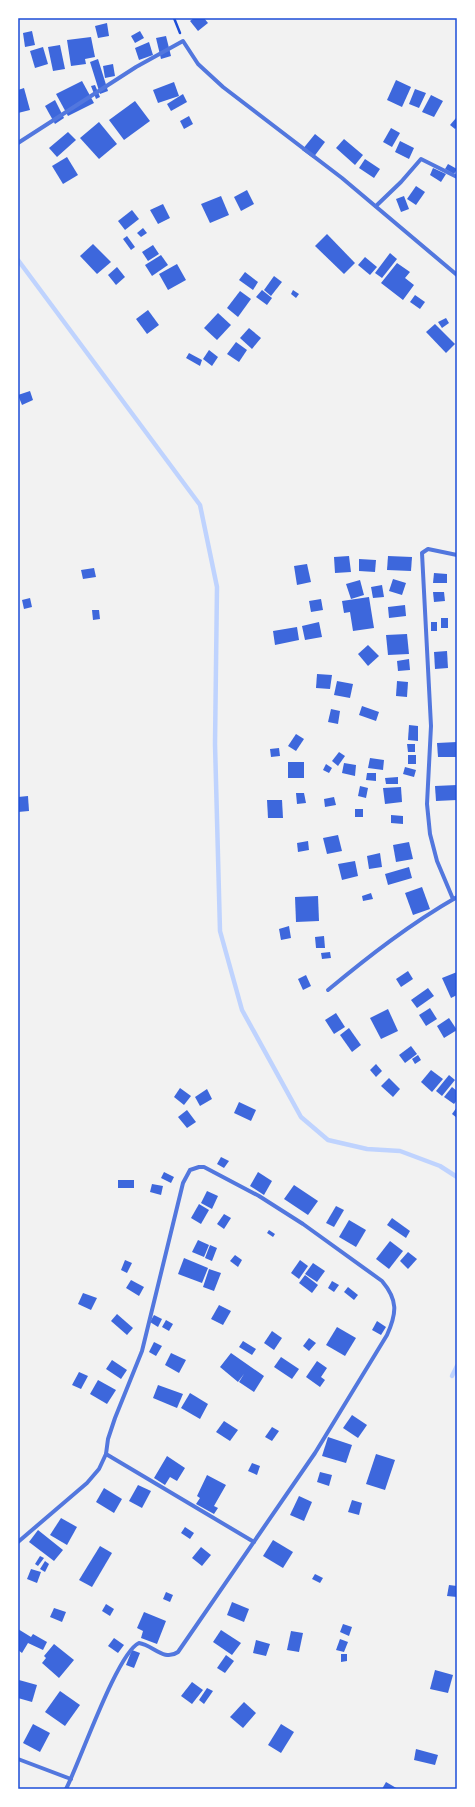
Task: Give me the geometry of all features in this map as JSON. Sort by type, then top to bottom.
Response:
[{"type":"street","points":[[18,143],[136,67],[183,41],[198,64],[223,87],[376,206],[457,276]]},
{"type":"street","points":[[376,206],[401,182],[421,159],[457,177]]},
{"type":"street","points":[[328,990],[382,945],[455,898],[437,861],[430,834],[427,804],[431,726],[422,553],[428,549],[457,555]]},
{"type":"street","points":[[18,1542],[87,1483],[99,1469],[106,1454],[108,1438],[142,1350],[183,1183],[190,1170],[204,1167],[259,1196],[303,1224],[382,1281],[392,1293],[395,1307],[393,1322],[388,1335],[314,1453],[178,1652],[172,1656],[165,1655],[139,1643],[129,1651],[108,1692],[66,1789]]},
{"type":"street","points":[[106,1454],[254,1542]]},
{"type":"street","points":[[18,1759],[71,1779]]},
{"type":"path","points":[[174,18],[183,41]]},
{"type":"building","points":[[194,18],[204,18],[208,23],[198,31],[190,21]]},
{"type":"building","points":[[107,23],[109,36],[98,38],[95,26]]},
{"type":"building","points":[[32,31],[35,45],[25,47],[23,33]]},
{"type":"building","points":[[140,31],[144,38],[135,43],[131,36]]},
{"type":"building","points":[[166,36],[171,56],[161,59],[156,38]]},
{"type":"building","points":[[91,37],[95,57],[85,59],[86,64],[71,66],[67,40]]},
{"type":"building","points":[[149,42],[153,55],[139,60],[135,48]]},
{"type":"building","points":[[60,45],[65,69],[53,71],[48,47]]},
{"type":"building","points":[[43,47],[48,64],[35,68],[30,51]]},
{"type":"building","points":[[98,59],[108,91],[100,94],[90,62]]},
{"type":"building","points":[[113,64],[115,76],[105,78],[103,66]]},
{"type":"building","points":[[396,80],[411,87],[402,107],[387,100]]},
{"type":"building","points":[[82,81],[94,103],[68,116],[56,94]]},
{"type":"building","points":[[174,82],[179,96],[158,103],[153,90]]},
{"type":"building","points":[[95,85],[100,97],[96,99],[91,86]]},
{"type":"building","points":[[24,88],[30,110],[18,113],[18,90]]},
{"type":"building","points":[[415,89],[426,93],[419,108],[409,104]]},
{"type":"building","points":[[183,94],[187,102],[171,111],[167,104]]},
{"type":"building","points":[[431,95],[443,101],[434,117],[422,112]]},
{"type":"building","points":[[55,100],[64,118],[55,124],[45,106]]},
{"type":"building","points":[[135,101],[150,121],[124,140],[109,120]]},
{"type":"building","points":[[189,116],[193,124],[184,129],[180,121]]},
{"type":"building","points":[[456,118],[457,127],[455,129],[450,125]]},
{"type":"building","points":[[99,122],[117,144],[99,159],[80,138]]},
{"type":"building","points":[[391,128],[400,133],[392,147],[383,142]]},
{"type":"building","points":[[68,132],[76,140],[57,157],[49,148]]},
{"type":"building","points":[[315,134],[325,142],[313,158],[302,150]]},
{"type":"building","points":[[344,139],[363,155],[355,165],[336,148]]},
{"type":"building","points":[[400,141],[414,148],[409,159],[395,152]]},
{"type":"building","points":[[67,157],[78,175],[63,184],[52,166]]},
{"type":"building","points":[[365,159],[380,169],[374,178],[359,168]]},
{"type":"building","points":[[448,164],[457,169],[454,174],[445,169]]},
{"type":"building","points":[[433,168],[446,174],[441,182],[430,175]]},
{"type":"building","points":[[416,186],[425,192],[416,205],[407,199]]},
{"type":"building","points":[[247,190],[254,204],[241,211],[234,197]]},
{"type":"building","points":[[221,196],[229,215],[210,223],[201,204]]},
{"type":"building","points":[[404,196],[409,209],[401,212],[396,199]]},
{"type":"building","points":[[163,204],[170,218],[158,224],[150,210]]},
{"type":"building","points":[[132,210],[139,219],[125,230],[118,221]]},
{"type":"building","points":[[143,228],[147,233],[141,237],[137,233]]},
{"type":"building","points":[[327,234],[355,263],[344,274],[315,246]]},
{"type":"building","points":[[127,236],[135,247],[131,250],[123,239]]},
{"type":"building","points":[[93,244],[111,262],[97,274],[80,256]]},
{"type":"building","points":[[153,245],[159,254],[148,261],[142,252]]},
{"type":"building","points":[[390,253],[397,259],[382,278],[375,273]]},
{"type":"building","points":[[161,255],[168,265],[152,276],[145,265]]},
{"type":"building","points":[[365,257],[377,267],[370,275],[358,265]]},
{"type":"building","points":[[397,263],[410,272],[405,278],[414,285],[403,300],[381,283]]},
{"type":"building","points":[[177,264],[186,280],[168,290],[159,274]]},
{"type":"building","points":[[117,267],[125,277],[116,285],[108,275]]},
{"type":"building","points":[[245,272],[258,282],[253,290],[239,280]]},
{"type":"building","points":[[274,276],[282,282],[271,296],[264,290]]},
{"type":"building","points":[[262,290],[272,298],[267,305],[256,297]]},
{"type":"building","points":[[293,290],[299,294],[296,298],[291,294]]},
{"type":"building","points":[[240,291],[251,299],[238,317],[227,308]]},
{"type":"building","points":[[415,295],[425,302],[420,309],[410,302]]},
{"type":"building","points":[[148,310],[159,325],[147,334],[136,319]]},
{"type":"building","points":[[218,313],[231,325],[217,340],[204,328]]},
{"type":"building","points":[[446,318],[449,323],[442,328],[438,322]]},
{"type":"building","points":[[435,324],[455,344],[446,353],[426,332]]},
{"type":"building","points":[[249,328],[261,338],[252,349],[240,338]]},
{"type":"building","points":[[236,342],[247,350],[239,362],[227,354]]},
{"type":"building","points":[[209,350],[218,357],[212,366],[203,359]]},
{"type":"building","points":[[189,353],[202,360],[200,366],[186,358]]},
{"type":"building","points":[[30,391],[33,400],[22,405],[18,395]]},
{"type":"building","points":[[349,556],[351,572],[335,573],[334,557]]},
{"type":"building","points":[[388,556],[412,557],[411,571],[387,570]]},
{"type":"building","points":[[359,559],[376,560],[375,572],[359,571]]},
{"type":"building","points":[[307,564],[311,582],[297,585],[294,566]]},
{"type":"building","points":[[94,568],[96,577],[83,579],[81,570]]},
{"type":"building","points":[[434,573],[447,574],[447,583],[433,583]]},
{"type":"building","points":[[393,579],[406,583],[402,595],[389,591]]},
{"type":"building","points":[[360,580],[364,595],[351,599],[346,584]]},
{"type":"building","points":[[382,585],[384,597],[373,598],[371,587]]},
{"type":"building","points":[[433,592],[444,592],[445,601],[434,602]]},
{"type":"building","points":[[369,597],[374,628],[353,631],[350,612],[344,613],[342,601]]},
{"type":"building","points":[[30,598],[32,607],[24,609],[22,600]]},
{"type":"building","points":[[321,599],[323,610],[311,612],[309,601]]},
{"type":"building","points":[[405,605],[406,616],[389,618],[388,607]]},
{"type":"building","points":[[92,610],[99,610],[100,619],[93,620]]},
{"type":"building","points":[[441,618],[448,618],[448,628],[441,628]]},
{"type":"building","points":[[319,622],[322,637],[305,640],[302,626]]},
{"type":"building","points":[[431,622],[437,622],[437,631],[431,631]]},
{"type":"building","points":[[297,627],[299,640],[275,645],[273,631]]},
{"type":"building","points":[[407,634],[409,654],[388,655],[386,635]]},
{"type":"building","points":[[368,645],[379,656],[368,666],[358,654]]},
{"type":"building","points":[[447,651],[448,668],[435,669],[434,652]]},
{"type":"building","points":[[409,659],[410,670],[398,671],[397,661]]},
{"type":"building","points":[[317,674],[332,675],[330,689],[316,688]]},
{"type":"building","points":[[337,681],[353,684],[350,698],[334,695]]},
{"type":"building","points":[[397,681],[408,682],[407,697],[396,696]]},
{"type":"building","points":[[362,706],[379,712],[376,721],[359,715]]},
{"type":"building","points":[[331,709],[340,711],[338,724],[328,722]]},
{"type":"building","points":[[409,725],[418,726],[418,741],[408,740]]},
{"type":"building","points":[[296,734],[304,739],[296,751],[288,746]]},
{"type":"building","points":[[457,742],[457,757],[438,757],[437,743]]},
{"type":"building","points":[[407,744],[415,744],[415,752],[408,752]]},
{"type":"building","points":[[279,748],[280,756],[271,757],[270,749]]},
{"type":"building","points":[[339,752],[345,756],[338,766],[332,761]]},
{"type":"building","points":[[408,755],[416,755],[416,764],[408,764]]},
{"type":"building","points":[[370,758],[384,760],[383,770],[368,768]]},
{"type":"building","points":[[288,762],[304,762],[304,778],[288,778]]},
{"type":"building","points":[[344,763],[356,765],[355,776],[342,773]]},
{"type":"building","points":[[326,764],[332,768],[329,773],[323,770]]},
{"type":"building","points":[[405,767],[416,770],[414,777],[403,774]]},
{"type":"building","points":[[367,773],[376,773],[376,781],[366,780]]},
{"type":"building","points":[[398,777],[398,784],[386,784],[385,778]]},
{"type":"building","points":[[457,785],[457,800],[436,801],[435,786]]},
{"type":"building","points":[[360,786],[368,788],[366,798],[358,796]]},
{"type":"building","points":[[401,787],[402,802],[385,804],[383,788]]},
{"type":"building","points":[[296,793],[304,793],[306,803],[297,804]]},
{"type":"building","points":[[28,796],[29,811],[18,812],[18,797]]},
{"type":"building","points":[[334,797],[336,805],[325,807],[324,799]]},
{"type":"building","points":[[267,800],[282,800],[283,818],[268,818]]},
{"type":"building","points":[[355,809],[363,809],[363,817],[355,817]]},
{"type":"building","points":[[391,815],[403,816],[403,824],[391,823]]},
{"type":"building","points":[[338,835],[342,851],[327,854],[323,838]]},
{"type":"building","points":[[308,841],[309,850],[298,852],[297,843]]},
{"type":"building","points":[[409,842],[413,859],[396,862],[393,845]]},
{"type":"building","points":[[380,853],[382,867],[369,869],[367,856]]},
{"type":"building","points":[[355,861],[358,876],[342,880],[338,864]]},
{"type":"building","points":[[409,867],[412,878],[388,885],[385,874]]},
{"type":"building","points":[[422,887],[430,909],[413,915],[405,893]]},
{"type":"building","points":[[371,893],[373,899],[363,901],[362,896]]},
{"type":"building","points":[[318,896],[319,921],[296,922],[295,897]]},
{"type":"building","points":[[289,926],[291,938],[281,940],[279,929]]},
{"type":"building","points":[[324,936],[325,948],[316,948],[315,937]]},
{"type":"building","points":[[330,952],[331,958],[322,959],[321,953]]},
{"type":"building","points":[[408,971],[413,979],[401,987],[396,979]]},
{"type":"building","points":[[457,972],[457,995],[451,998],[442,978]]},
{"type":"building","points":[[306,975],[311,986],[303,990],[298,979]]},
{"type":"building","points":[[428,988],[434,996],[417,1008],[411,1000]]},
{"type":"building","points":[[430,1008],[437,1019],[426,1026],[419,1015]]},
{"type":"building","points":[[388,1009],[398,1031],[381,1039],[370,1018]]},
{"type":"building","points":[[336,1013],[345,1027],[334,1034],[325,1020]]},
{"type":"building","points":[[449,1018],[457,1030],[444,1038],[437,1026]]},
{"type":"building","points":[[349,1028],[361,1045],[352,1052],[340,1035]]},
{"type":"building","points":[[411,1046],[417,1054],[405,1063],[399,1055]]},
{"type":"building","points":[[418,1055],[421,1060],[415,1064],[412,1059]]},
{"type":"building","points":[[376,1064],[382,1071],[376,1077],[370,1070]]},
{"type":"building","points":[[431,1070],[443,1079],[432,1092],[421,1082]]},
{"type":"building","points":[[449,1075],[455,1080],[442,1096],[436,1091]]},
{"type":"building","points":[[389,1078],[400,1089],[393,1097],[381,1086]]},
{"type":"building","points":[[452,1087],[457,1091],[457,1100],[454,1104],[444,1097]]},
{"type":"building","points":[[180,1088],[191,1096],[184,1105],[174,1097]]},
{"type":"building","points":[[207,1089],[212,1099],[200,1106],[195,1097]]},
{"type":"building","points":[[239,1102],[256,1110],[251,1121],[234,1113]]},
{"type":"building","points":[[457,1107],[457,1118],[452,1114]]},
{"type":"building","points":[[187,1110],[196,1122],[187,1128],[178,1117]]},
{"type":"building","points":[[221,1157],[229,1161],[224,1168],[217,1164]]},
{"type":"building","points":[[164,1172],[174,1177],[171,1183],[161,1178]]},
{"type":"building","points":[[258,1172],[272,1181],[264,1195],[250,1186]]},
{"type":"building","points":[[118,1180],[134,1180],[134,1188],[118,1188]]},
{"type":"building","points":[[152,1184],[163,1186],[161,1195],[150,1192]]},
{"type":"building","points":[[294,1185],[318,1201],[308,1215],[284,1199]]},
{"type":"building","points":[[207,1191],[218,1196],[212,1209],[201,1203]]},
{"type":"building","points":[[199,1204],[209,1210],[201,1224],[191,1218]]},
{"type":"building","points":[[336,1206],[344,1210],[334,1227],[326,1223]]},
{"type":"building","points":[[224,1214],[231,1218],[224,1229],[217,1224]]},
{"type":"building","points":[[392,1218],[410,1231],[406,1238],[387,1225]]},
{"type":"building","points":[[349,1220],[366,1230],[356,1247],[339,1237]]},
{"type":"building","points":[[269,1230],[275,1234],[273,1237],[267,1233]]},
{"type":"building","points":[[198,1240],[209,1245],[204,1257],[192,1252]]},
{"type":"building","points":[[390,1241],[403,1251],[389,1269],[376,1259]]},
{"type":"building","points":[[210,1245],[217,1248],[212,1261],[205,1258]]},
{"type":"building","points":[[408,1252],[417,1259],[408,1269],[400,1261]]},
{"type":"building","points":[[235,1255],[242,1260],[238,1267],[230,1261]]},
{"type":"building","points":[[184,1258],[208,1268],[202,1283],[178,1274]]},
{"type":"building","points":[[125,1260],[132,1263],[127,1273],[121,1270]]},
{"type":"building","points":[[300,1260],[308,1266],[299,1279],[291,1273]]},
{"type":"building","points":[[313,1263],[325,1271],[317,1282],[305,1274]]},
{"type":"building","points":[[209,1269],[221,1273],[214,1291],[203,1287]]},
{"type":"building","points":[[305,1275],[318,1285],[312,1293],[299,1283]]},
{"type":"building","points":[[131,1280],[144,1287],[139,1296],[126,1288]]},
{"type":"building","points":[[332,1281],[339,1285],[334,1292],[328,1288]]},
{"type":"building","points":[[348,1287],[358,1295],[354,1300],[344,1292]]},
{"type":"building","points":[[83,1293],[97,1298],[91,1310],[78,1304]]},
{"type":"building","points":[[219,1305],[231,1311],[223,1325],[211,1319]]},
{"type":"building","points":[[117,1314],[133,1328],[127,1335],[111,1321]]},
{"type":"building","points":[[154,1315],[162,1319],[158,1327],[150,1322]]},
{"type":"building","points":[[166,1320],[173,1324],[169,1331],[162,1327]]},
{"type":"building","points":[[377,1321],[386,1327],[381,1335],[372,1330]]},
{"type":"building","points":[[337,1327],[356,1338],[345,1356],[326,1345]]},
{"type":"building","points":[[272,1331],[282,1338],[274,1350],[264,1343]]},
{"type":"building","points":[[309,1338],[316,1343],[309,1351],[303,1346]]},
{"type":"building","points":[[243,1341],[256,1349],[252,1355],[239,1347]]},
{"type":"building","points":[[154,1342],[162,1346],[156,1356],[149,1352]]},
{"type":"building","points":[[171,1353],[186,1360],[179,1373],[165,1365]]},
{"type":"building","points":[[231,1353],[264,1376],[254,1392],[239,1382],[244,1374],[238,1382],[220,1367]]},
{"type":"building","points":[[281,1357],[299,1369],[292,1379],[274,1367]]},
{"type":"building","points":[[112,1360],[127,1370],[121,1379],[106,1369]]},
{"type":"building","points":[[317,1361],[327,1368],[321,1377],[325,1380],[320,1387],[306,1377]]},
{"type":"building","points":[[79,1372],[88,1376],[81,1389],[72,1385]]},
{"type":"building","points":[[98,1380],[116,1390],[107,1404],[90,1394]]},
{"type":"building","points":[[158,1385],[183,1394],[177,1408],[153,1398]]},
{"type":"building","points":[[190,1393],[208,1404],[200,1419],[181,1408]]},
{"type":"building","points":[[352,1415],[367,1425],[358,1438],[343,1428]]},
{"type":"building","points":[[224,1421],[238,1430],[230,1441],[216,1432]]},
{"type":"building","points":[[272,1427],[279,1431],[272,1441],[265,1437]]},
{"type":"building","points":[[328,1437],[352,1445],[346,1463],[322,1456]]},
{"type":"building","points":[[376,1454],[395,1460],[385,1490],[366,1484]]},
{"type":"building","points":[[167,1456],[185,1468],[177,1481],[170,1477],[165,1485],[154,1478]]},
{"type":"building","points":[[252,1463],[260,1466],[257,1475],[248,1471]]},
{"type":"building","points":[[320,1472],[332,1475],[329,1486],[317,1482]]},
{"type":"building","points":[[207,1475],[226,1485],[214,1506],[218,1508],[214,1514],[196,1504],[200,1498],[197,1496]]},
{"type":"building","points":[[138,1485],[151,1491],[142,1508],[129,1501]]},
{"type":"building","points":[[104,1488],[122,1499],[114,1513],[96,1502]]},
{"type":"building","points":[[299,1496],[312,1502],[304,1521],[290,1515]]},
{"type":"building","points":[[352,1500],[362,1503],[359,1515],[348,1512]]},
{"type":"building","points":[[61,1518],[77,1527],[67,1545],[50,1535]]},
{"type":"building","points":[[185,1527],[194,1533],[190,1539],[181,1533]]},
{"type":"building","points":[[38,1530],[63,1550],[54,1561],[29,1542]]},
{"type":"building","points":[[273,1540],[293,1552],[283,1568],[263,1556]]},
{"type":"building","points":[[100,1546],[112,1553],[92,1587],[79,1580]]},
{"type":"building","points":[[201,1547],[211,1555],[202,1566],[192,1558]]},
{"type":"building","points":[[40,1556],[44,1558],[38,1566],[35,1564]]},
{"type":"building","points":[[45,1561],[49,1564],[45,1572],[40,1569]]},
{"type":"building","points":[[31,1569],[41,1572],[37,1583],[27,1579]]},
{"type":"building","points":[[315,1574],[323,1578],[320,1583],[312,1579]]},
{"type":"building","points":[[449,1585],[457,1586],[457,1597],[447,1596]]},
{"type":"building","points":[[166,1592],[173,1595],[170,1602],[163,1599]]},
{"type":"building","points":[[232,1602],[249,1609],[244,1622],[227,1615]]},
{"type":"building","points":[[106,1604],[114,1609],[110,1616],[102,1611]]},
{"type":"building","points":[[54,1608],[66,1612],[62,1622],[50,1617]]},
{"type":"building","points":[[144,1612],[166,1621],[157,1644],[141,1638],[143,1631],[137,1628]]},
{"type":"building","points":[[343,1624],[352,1627],[349,1636],[340,1632]]},
{"type":"building","points":[[18,1629],[31,1637],[33,1634],[47,1642],[43,1650],[28,1643],[22,1653],[18,1650]]},
{"type":"building","points":[[221,1630],[241,1643],[232,1655],[213,1642]]},
{"type":"building","points":[[291,1631],[303,1633],[299,1652],[287,1650]]},
{"type":"building","points":[[114,1638],[124,1645],[118,1653],[108,1646]]},
{"type":"building","points":[[340,1639],[348,1642],[344,1652],[336,1650]]},
{"type":"building","points":[[256,1640],[270,1644],[266,1656],[253,1653]]},
{"type":"building","points":[[54,1644],[74,1660],[59,1678],[42,1663],[46,1658],[44,1656]]},
{"type":"building","points":[[132,1650],[140,1653],[134,1668],[126,1665]]},
{"type":"building","points":[[341,1654],[347,1654],[347,1661],[341,1662]]},
{"type":"building","points":[[226,1655],[234,1661],[225,1673],[217,1668]]},
{"type":"building","points":[[435,1670],[453,1675],[448,1693],[430,1689]]},
{"type":"building","points":[[19,1680],[37,1685],[32,1702],[18,1698]]},
{"type":"building","points":[[192,1682],[203,1690],[192,1704],[181,1696]]},
{"type":"building","points":[[207,1688],[213,1691],[204,1704],[199,1700]]},
{"type":"building","points":[[60,1691],[80,1705],[65,1726],[45,1712]]},
{"type":"building","points":[[244,1702],[256,1713],[243,1728],[230,1717]]},
{"type":"building","points":[[33,1724],[50,1733],[40,1752],[23,1743]]},
{"type":"building","points":[[281,1724],[294,1732],[281,1753],[268,1745]]},
{"type":"building","points":[[416,1749],[438,1755],[435,1765],[414,1760]]},
{"type":"building","points":[[386,1782],[398,1789],[382,1789]]},
{"type":"waterway","points":[[18,260],[200,505],[217,587],[215,744],[220,931],[242,1010],[301,1117],[328,1140],[367,1149],[400,1151],[440,1166],[457,1177]]},
{"type":"waterway","points":[[452,1376],[457,1366]]}]
